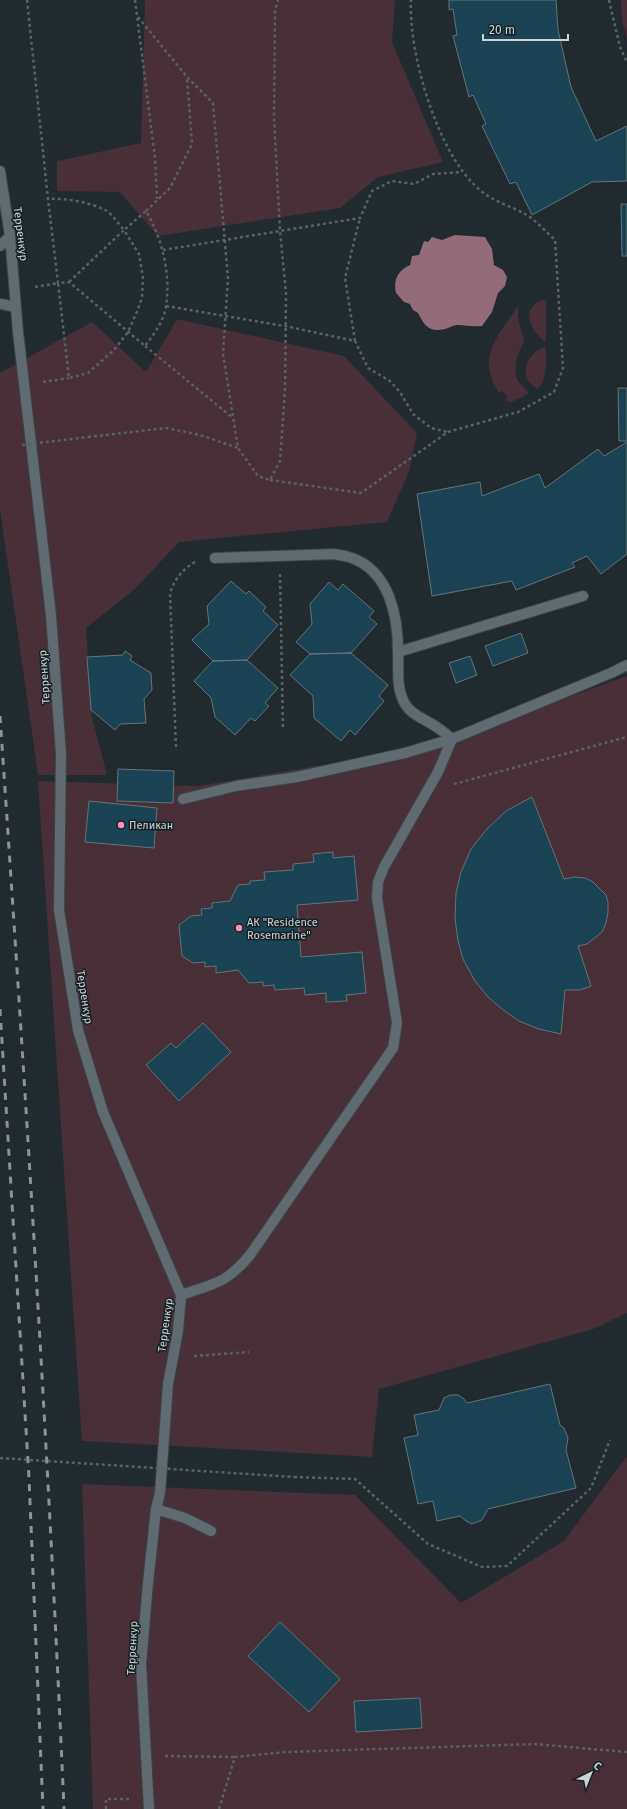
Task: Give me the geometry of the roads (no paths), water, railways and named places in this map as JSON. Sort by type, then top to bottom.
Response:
[{"type":"lane","name":"Терренкур","points":[[0,171],[10,236],[16,307],[51,615],[61,754],[59,910],[78,1030],[103,1112],[181,1295],[178,1331],[168,1384],[160,1492],[156,1509],[141,1664],[149,1809]]},
{"type":"lane","points":[[0,246],[10,236]]},
{"type":"lane","points":[[0,304],[16,307]]},
{"type":"lane","points":[[215,558],[334,554],[352,558],[369,567],[384,584],[396,614],[398,684],[403,702],[414,715],[439,728],[452,739]]},
{"type":"lane","points":[[398,652],[413,646],[583,596]]},
{"type":"lane","points":[[183,799],[236,786],[297,777],[404,753],[452,739],[575,689],[627,665]]},
{"type":"lane","points":[[181,1295],[222,1281],[237,1270],[250,1255],[393,1048],[397,1023],[377,898],[378,882],[384,867],[446,756],[452,739]]},
{"type":"lane","points":[[156,1509],[185,1518],[211,1531]]},
{"type":"railway","points":[[0,716],[51,1535],[64,1809]]},
{"type":"railway","points":[[0,1009],[29,1478],[43,1809]]},
{"type":"place","name":"Пеликан","points":[[121,825]]},
{"type":"place","name":"АК \"Residence Rosemarine\"","points":[[239,928]]}]
